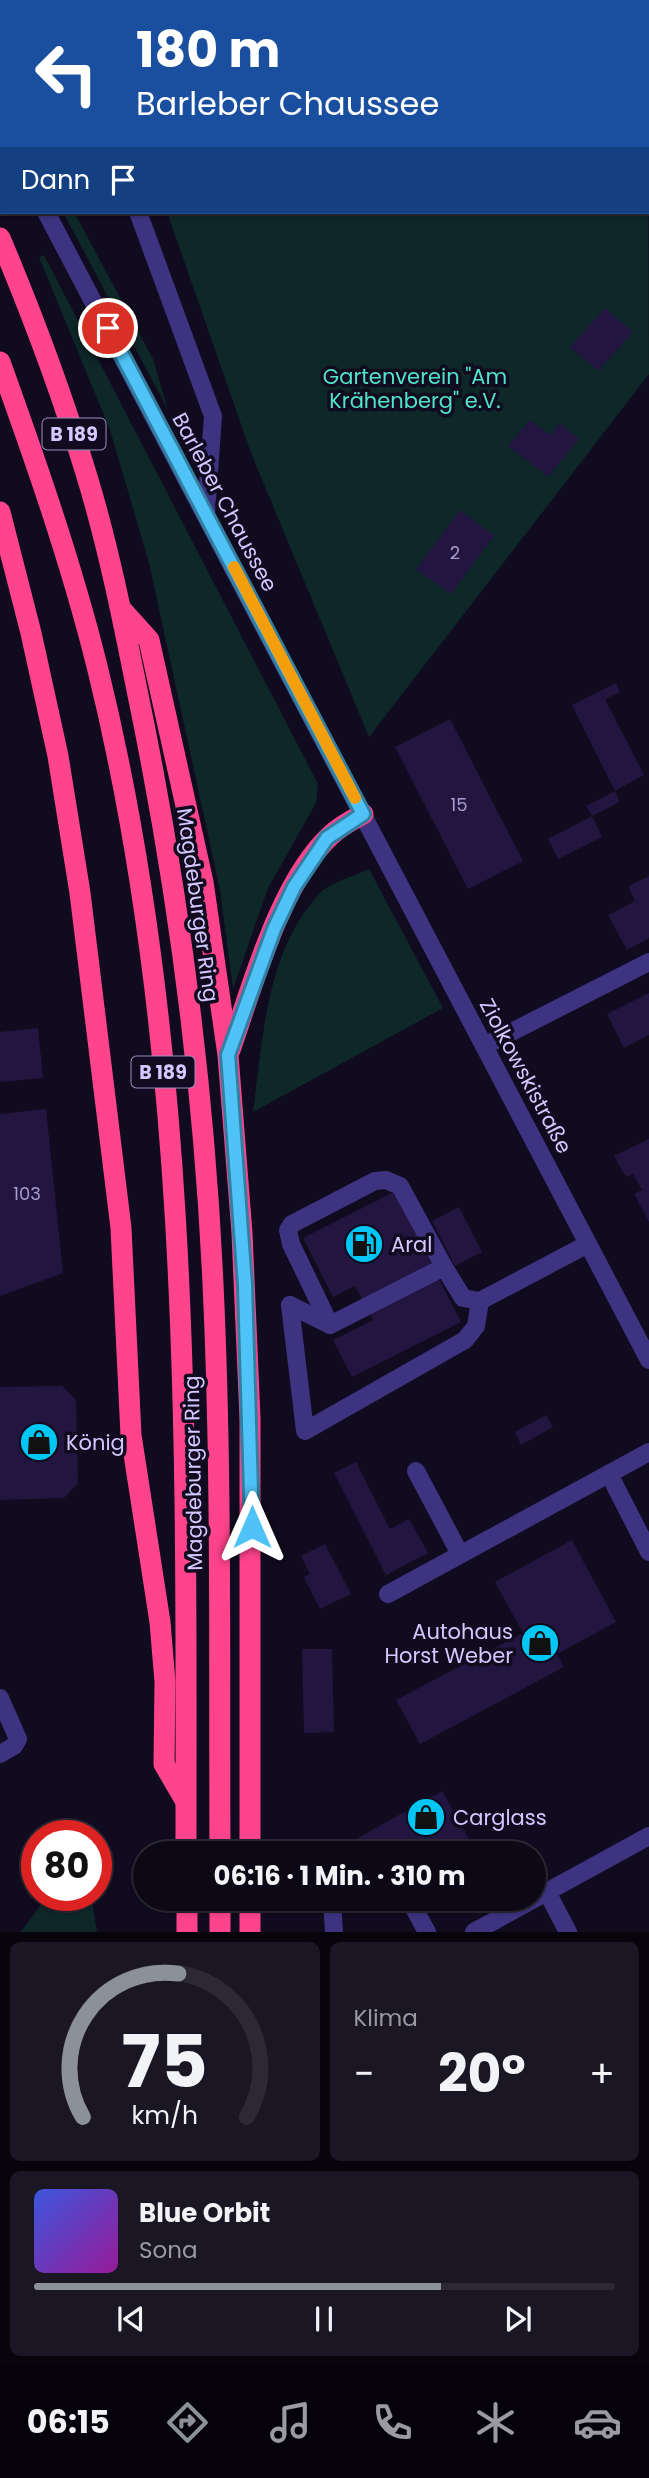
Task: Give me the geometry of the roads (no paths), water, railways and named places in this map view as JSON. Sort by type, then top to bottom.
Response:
[{"type":"highway","name":"Magdeburger Ring","points":[[0,238],[73,433],[99,517],[146,733],[169,867],[206,1178],[219,1481],[220,1841]]},
{"type":"highway","name":"Magdeburger Ring","points":[[0,362],[62,540],[97,668],[135,857],[155,1001],[173,1189],[183,1384],[186,1841]]},
{"type":"highway","points":[[0,512],[58,755],[80,893],[121,1228],[131,1435],[162,1645],[164,1763],[186,1802]]},
{"type":"highway","points":[[119,607],[149,640],[203,882],[228,1055],[242,1233],[250,1418],[250,1841]]},
{"type":"highway","points":[[228,1055],[274,929],[294,887],[327,838],[363,814]]},
{"type":"highway","points":[[187,1911],[187,1932]]},
{"type":"highway","points":[[220,1911],[220,1932]]},
{"type":"highway","points":[[250,1911],[250,1932]]},
{"type":"street","name":"Barleber Chaussee","points":[[47,214],[363,814]]},
{"type":"street","points":[[139,214],[213,416],[206,513]]},
{"type":"street","name":"Ziolkowskistraße","points":[[363,814],[649,1360]]},
{"type":"street","points":[[484,1046],[649,962]]},
{"type":"street","points":[[330,1325],[288,1233],[292,1224],[375,1181],[397,1184],[460,1296],[468,1301],[480,1301],[588,1244]]},
{"type":"street","points":[[330,1325],[444,1267]]},
{"type":"street","points":[[330,1325],[290,1305],[305,1431],[465,1340],[476,1326],[480,1301]]},
{"type":"street","points":[[388,1594],[649,1452]]},
{"type":"street","points":[[416,1471],[460,1554]]},
{"type":"street","points":[[609,1474],[649,1552]]},
{"type":"street","points":[[0,1698],[18,1739],[14,1746],[0,1754]]},
{"type":"street","points":[[474,1932],[649,1836]]},
{"type":"street","points":[[547,1892],[568,1932]]},
{"type":"street","points":[[333,1911],[334,1932]]},
{"type":"street","points":[[416,1911],[427,1932]]},
{"type":"place","name":"Aral","points":[[364,1244]]},
{"type":"place","name":"König","points":[[39,1442]]},
{"type":"place","name":"Autohaus Horst Weber","points":[[540,1643]]},
{"type":"place","name":"Carglass","points":[[426,1817]]},
{"type":"park label","name":"Gartenverein \"Am Krähenberg\" e.V.","points":[[415,388]]}]
